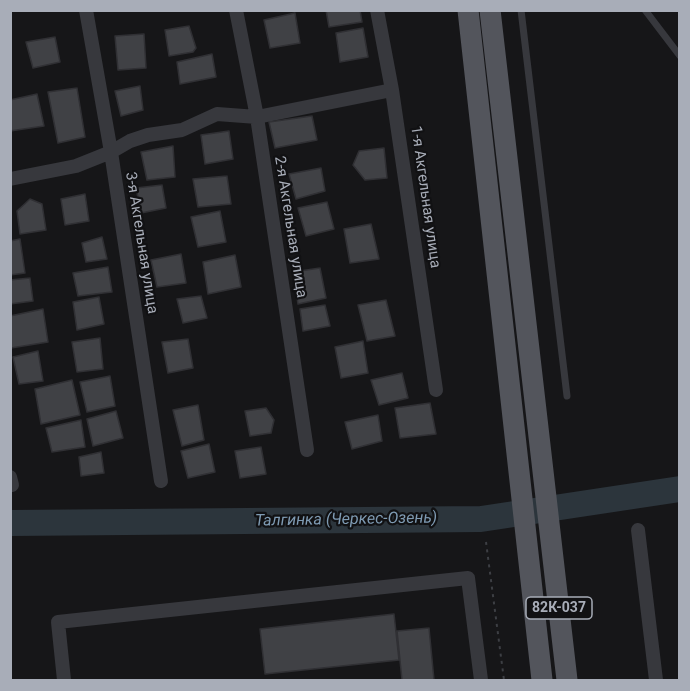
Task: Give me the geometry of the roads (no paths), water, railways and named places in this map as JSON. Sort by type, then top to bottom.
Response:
[{"type":"main road","points":[[468,10],[542,681]]},
{"type":"main road","name":"82К-037","points":[[490,10],[567,681]]},
{"type":"street","name":"3-я Акгельная улица","points":[[86,10],[111,153],[160,481]]},
{"type":"street","name":"2-я Акгельная улица","points":[[236,10],[257,117],[307,450]]},
{"type":"street","name":"1-я Акгельная улица","points":[[377,10],[392,90],[436,390]]},
{"type":"street","points":[[10,178],[76,166],[111,153],[139,138],[182,130],[217,114],[257,117],[392,90]]},
{"type":"street","points":[[638,530],[656,681]]},
{"type":"street","points":[[64,681],[58,622],[468,578],[481,681]]},
{"type":"lane","points":[[520,10],[567,396]]},
{"type":"lane","points":[[645,10],[680,56]]},
{"type":"waterway","name":"Талгинка (Черкес-Озень)","points":[[10,523],[481,519],[680,489]]}]
